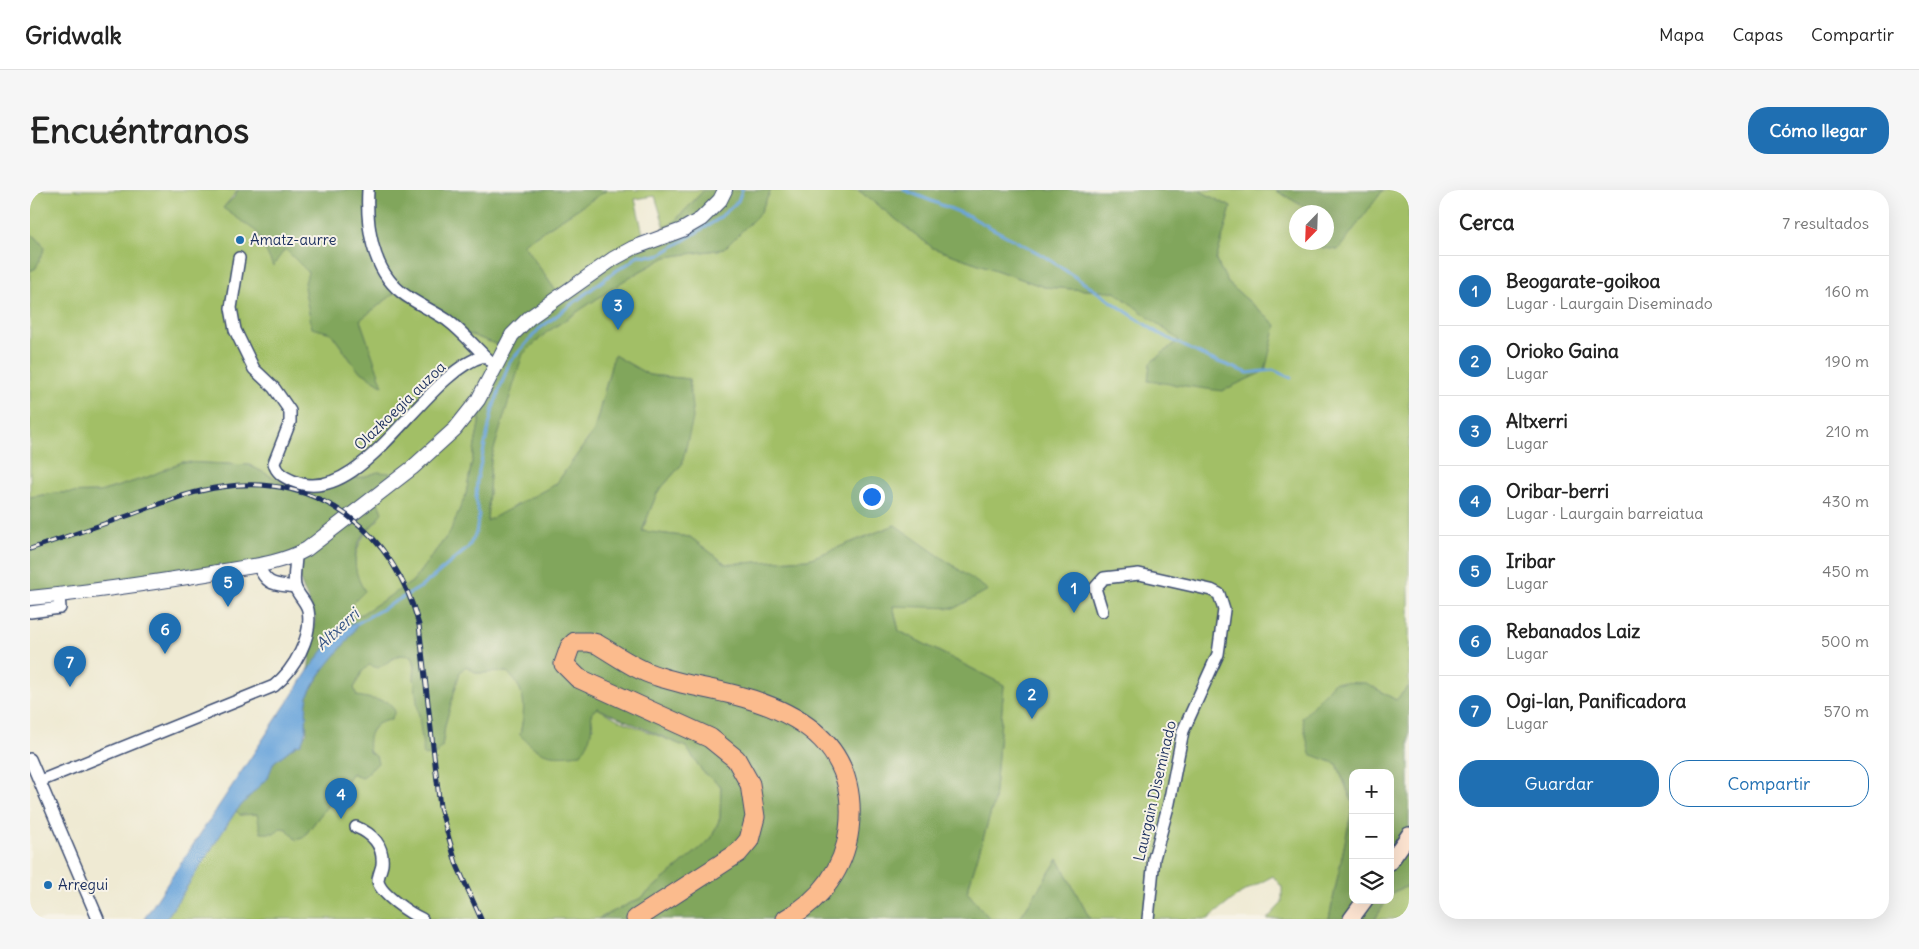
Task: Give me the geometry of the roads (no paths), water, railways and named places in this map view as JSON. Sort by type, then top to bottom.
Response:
[{"type":"highway","points":[[636,919],[738,853],[749,840],[753,829],[755,817],[753,795],[746,774],[736,759],[710,738],[578,678],[567,669],[564,664],[566,654],[575,642],[597,644],[655,676],[736,695],[788,713],[821,736],[841,764],[852,805],[849,833],[842,858],[832,879],[818,896],[786,919]]},
{"type":"main road","points":[[1392,859],[1409,835]]},
{"type":"main road","points":[[1351,919],[1362,904]]},
{"type":"street","points":[[368,190],[367,207],[371,238],[387,278],[400,292],[448,321],[496,366]]},
{"type":"street","points":[[30,598],[258,565],[296,555],[333,531],[440,444],[478,400],[512,335],[535,313],[633,248],[682,230],[701,219],[720,200],[726,190]]},
{"type":"street","name":"Olazkoegia auzoa","points":[[239,258],[231,308],[235,330],[254,369],[274,388],[290,411],[290,422],[274,464],[281,475],[301,484],[316,485],[328,482],[357,468],[377,452],[416,408],[461,368],[476,358],[484,356]]},
{"type":"street","points":[[40,781],[265,689],[285,677],[306,639],[309,620],[308,608],[295,587],[296,555]]},
{"type":"street","points":[[258,565],[263,576],[271,583],[295,587]]},
{"type":"street","name":"Laurgain Diseminado","points":[[1102,611],[1095,588],[1104,578],[1139,574],[1211,590],[1218,594],[1223,605],[1218,654],[1183,731],[1170,798],[1154,858],[1148,919]]},
{"type":"street","points":[[30,612],[60,608],[60,595]]},
{"type":"street","points":[[30,758],[98,919]]},
{"type":"street","points":[[356,827],[372,835],[379,845],[382,864],[378,881],[382,887],[402,908],[422,919]]},
{"type":"water","points":[[359,622],[310,691],[307,705],[306,730],[301,744],[296,745],[274,762],[268,777],[236,811],[166,919],[144,919],[308,671],[336,635],[343,629]]},
{"type":"waterway","name":"Altxerri","points":[[356,624],[421,587],[468,548],[476,533],[479,515],[476,500],[477,480],[493,408],[509,363],[539,329],[638,255],[658,256],[717,220],[738,201],[742,190]]},
{"type":"waterway","points":[[904,190],[969,216],[1044,256],[1158,333],[1208,358],[1248,373],[1273,370],[1291,378]]},
{"type":"railway","points":[[30,549],[186,495],[222,487],[257,485],[290,489],[321,500],[348,516],[372,537],[392,563],[408,592],[419,625],[440,807],[456,863],[481,919]]},
{"type":"place","name":"Amatz-aurre","points":[[240,240]]},
{"type":"place","name":"Altxerri","points":[[618,330]]},
{"type":"place","name":"Iribar","points":[[228,607]]},
{"type":"place","name":"Beogarate-goikoa","points":[[1074,613]]},
{"type":"place","name":"Rebanados Laiz","points":[[165,654]]},
{"type":"place","name":"Ogi-lan, Panificadora","points":[[70,687]]},
{"type":"place","name":"Orioko Gaina","points":[[1032,719]]},
{"type":"place","name":"Oribar-berri","points":[[341,819]]},
{"type":"place","name":"Arregui","points":[[48,885]]}]
